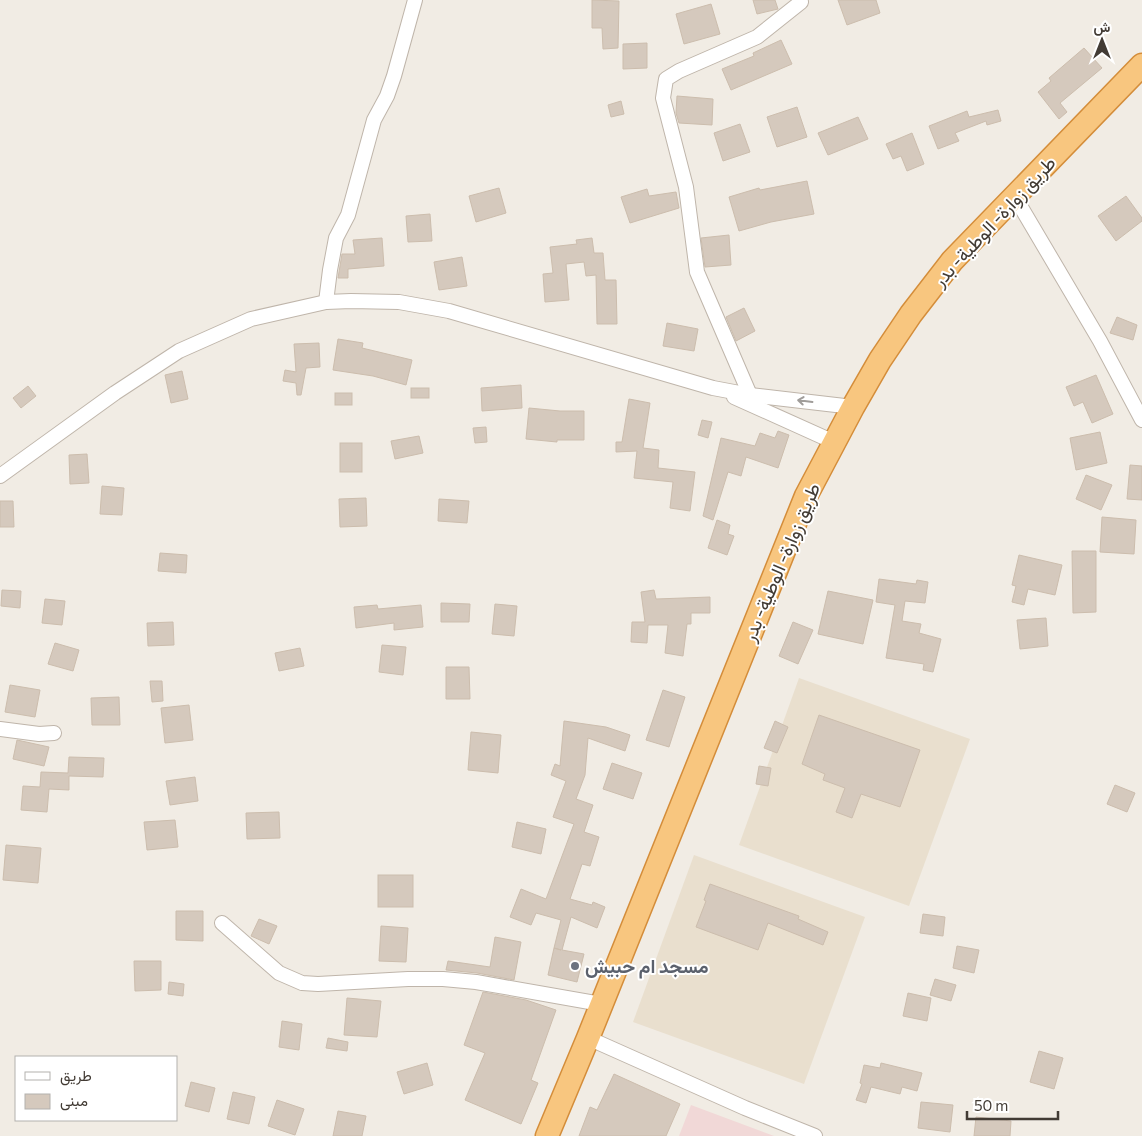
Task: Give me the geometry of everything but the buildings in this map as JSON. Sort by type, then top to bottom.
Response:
[{"type":"highway","name":"طريق زوارة- الوطية- بدر","points":[[546,1136],[588,1038],[806,496],[853,407],[880,360],[911,314],[952,261],[1142,65]]},
{"type":"street","points":[[326,302],[336,238],[348,215],[374,120],[387,96],[394,76],[415,0]]},
{"type":"street","points":[[750,395],[697,272],[686,187],[663,98],[666,79],[679,71],[757,37],[801,2]]},
{"type":"street","points":[[1015,197],[1100,341],[1142,420]]},
{"type":"street","points":[[0,476],[115,393],[179,351],[251,319],[326,302],[399,302],[449,311],[712,388],[750,395],[853,407]]},
{"type":"street","points":[[712,388],[834,442]]},
{"type":"street","points":[[0,729],[39,734],[54,733]]},
{"type":"street","points":[[222,923],[279,973],[302,983],[443,979],[476,982],[601,1004]]},
{"type":"street","points":[[588,1038],[745,1108],[815,1136]]},
{"type":"shaded area","points":[[799,678],[970,739],[909,906],[739,845]]},
{"type":"shaded area","points":[[694,855],[865,917],[804,1084],[633,1022]]},
{"type":"shaded area","points":[[691,1105],[774,1136],[679,1136]]},
{"type":"place","name":"مسجد ام حبيش","points":[[575,966]]}]
